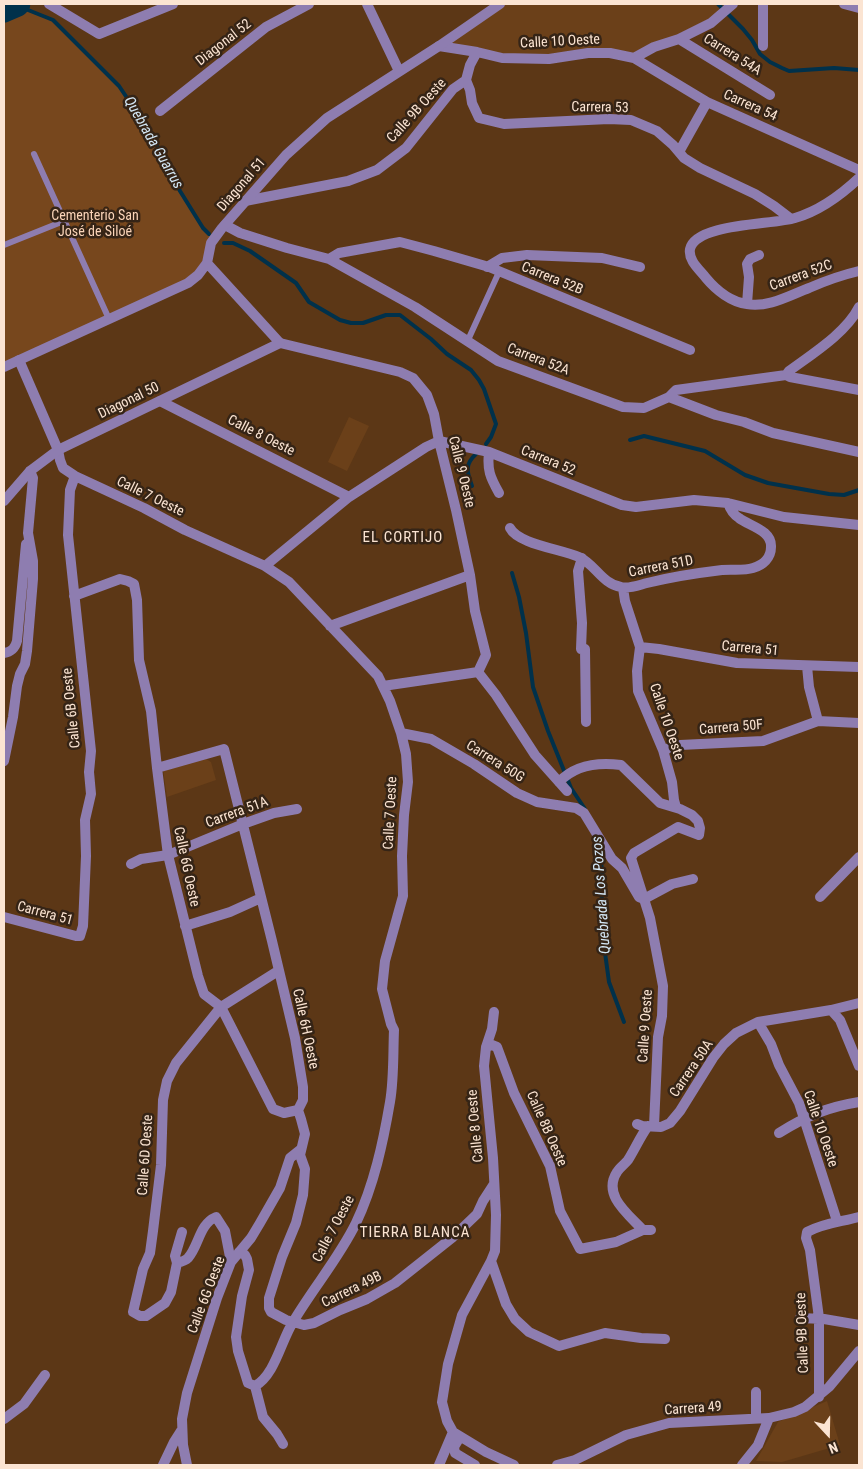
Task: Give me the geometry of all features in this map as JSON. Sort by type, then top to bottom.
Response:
[{"type":"street","points":[[49,4],[99,34],[173,4]]},
{"type":"street","name":"Diagonal 52","points":[[160,111],[266,28],[309,4]]},
{"type":"street","points":[[367,4],[399,71]]},
{"type":"street","name":"Diagonal 51","points":[[4,367],[188,283],[198,275],[207,263],[211,243],[245,201],[286,155],[326,118],[439,46],[500,4]]},
{"type":"street","points":[[634,58],[654,47],[679,39],[712,23],[733,4]]},
{"type":"street","points":[[763,4],[763,46]]},
{"type":"street","points":[[844,4],[859,8]]},
{"type":"street","name":"Carrera 54A","points":[[679,39],[770,95]]},
{"type":"street","name":"Calle 10 Oeste","points":[[439,46],[502,58],[549,59],[588,53],[610,53],[634,58]]},
{"type":"street","name":"Calle 9B Oeste","points":[[245,201],[348,181],[377,170],[406,148],[453,89],[466,80],[470,65],[477,52]]},
{"type":"street","name":"Carrera 54","points":[[634,58],[706,102],[859,170]]},
{"type":"street","name":"Carrera 53","points":[[466,80],[472,103],[479,118],[504,124],[551,121],[631,120],[656,131],[684,158],[700,168],[767,202],[791,219]]},
{"type":"street","points":[[679,152],[706,102]]},
{"type":"street","points":[[791,219],[816,210],[859,178]]},
{"type":"street","name":"Carrera 52C","points":[[791,219],[710,232],[696,240],[690,248],[692,262],[715,288],[726,296],[747,304],[774,302],[830,279],[859,271]]},
{"type":"street","name":"Carrera 52A","points":[[225,225],[240,233],[258,239],[329,259],[415,307],[498,361],[622,407],[644,408],[669,397]]},
{"type":"street","name":"Carrera 52B","points":[[329,259],[339,252],[400,242],[487,267],[690,350]]},
{"type":"street","points":[[487,267],[502,258],[527,255],[602,258],[640,267]]},
{"type":"street","points":[[747,304],[749,278],[747,264],[750,259],[759,255]]},
{"type":"street","points":[[207,263],[280,343]]},
{"type":"street","points":[[859,308],[848,324],[786,374],[676,390],[669,397],[716,415],[744,422],[773,433],[859,452]]},
{"type":"street","name":"Diagonal 50","points":[[4,501],[30,471],[58,450],[280,343]]},
{"type":"street","name":"Calle 9 Oeste","points":[[280,343],[400,372],[413,378],[427,395],[434,414],[456,510],[470,575],[475,611],[486,655],[478,672]]},
{"type":"street","name":"Calle 7 Oeste","points":[[19,360],[64,468],[75,476],[265,566],[289,582],[378,676],[390,701],[406,754],[408,782],[403,832],[403,896],[385,961],[382,989],[394,1030],[390,1101],[370,1189],[356,1224],[322,1281],[293,1322],[270,1371],[263,1381],[254,1386]]},
{"type":"street","points":[[786,374],[790,377],[859,390]]},
{"type":"street","name":"Calle 8 Oeste","points":[[160,401],[349,496]]},
{"type":"street","points":[[265,566],[349,496],[426,446],[439,441]]},
{"type":"street","name":"Carrera 52","points":[[439,441],[489,452],[622,505],[636,506],[691,500],[728,503],[784,517],[859,525]]},
{"type":"street","points":[[489,452],[488,467],[491,478],[499,493]]},
{"type":"street","points":[[6,653],[14,648],[17,641],[33,478],[30,471]]},
{"type":"street","name":"Calle 6B Oeste","points":[[75,476],[70,490],[68,536],[91,752],[89,772],[91,794],[85,820],[84,926],[80,936]]},
{"type":"street","name":"Carrera 51D","points":[[510,528],[515,535],[582,558],[610,584],[623,588],[724,570],[746,570],[765,562],[772,545],[768,536],[756,527],[738,518],[728,503]]},
{"type":"street","points":[[4,761],[17,686],[28,651],[33,561],[28,533]]},
{"type":"street","points":[[582,558],[578,571],[586,722]]},
{"type":"street","points":[[330,626],[470,575]]},
{"type":"street","name":"Calle 6G Oeste","points":[[74,596],[120,579],[134,584],[138,600],[139,660],[151,711],[156,768],[168,855],[204,994],[221,1008],[273,1109],[284,1113],[298,1110]]},
{"type":"street","name":"Calle 10 Oeste","points":[[623,588],[640,648],[636,670],[638,691],[663,750],[672,782],[676,807]]},
{"type":"street","name":"Carrera 51","points":[[640,648],[659,648],[738,664],[859,668]]},
{"type":"street","points":[[807,666],[809,687],[818,721]]},
{"type":"street","points":[[383,686],[478,672],[496,695],[536,755],[567,791]]},
{"type":"street","name":"Carrera 50F","points":[[663,750],[680,745],[763,741],[818,721],[859,724]]},
{"type":"street","name":"Carrera 50G","points":[[400,733],[431,739],[474,764],[517,793],[537,802],[576,808]]},
{"type":"street","name":"Calle 6H Oeste","points":[[156,768],[224,749],[295,1038],[303,1087],[303,1100],[298,1110],[305,1134],[300,1150],[305,1169],[303,1194],[296,1223],[271,1290],[269,1308],[271,1312]]},
{"type":"street","points":[[559,782],[567,774],[593,764],[620,765],[660,803],[676,807]]},
{"type":"street","name":"Calle 9 Oeste","points":[[651,1126],[658,1037],[662,1016],[663,986],[650,918],[631,858],[634,853],[678,827],[699,835],[698,821],[692,815],[676,807]]},
{"type":"street","name":"Calle 9 Oeste","points":[[576,808],[584,813],[612,859],[622,868],[638,896],[644,899]]},
{"type":"street","name":"Carrera 51A","points":[[131,864],[141,859],[168,855],[274,813],[296,810]]},
{"type":"street","points":[[820,897],[859,857]]},
{"type":"street","points":[[644,899],[672,884],[694,879]]},
{"type":"street","points":[[185,926],[230,912],[261,898]]},
{"type":"street","name":"Carrera 51","points":[[4,917],[80,936]]},
{"type":"street","points":[[221,1008],[278,971]]},
{"type":"street","name":"Carrera 50A","points":[[651,1126],[661,1127],[670,1123],[724,1044],[736,1033],[758,1022],[831,1010],[859,1003]]},
{"type":"street","name":"Calle 6D Oeste","points":[[177,1263],[171,1292],[165,1302],[153,1313],[146,1316],[140,1316],[133,1312],[150,1253],[161,1165],[163,1100],[167,1080],[176,1063],[221,1008]]},
{"type":"street","points":[[831,1010],[840,1020],[859,1066]]},
{"type":"street","name":"Calle 8 Oeste","points":[[491,1261],[495,1251],[496,1219],[484,1066],[494,1012]]},
{"type":"street","name":"Calle 10 Oeste","points":[[758,1022],[771,1044],[799,1103],[837,1221]]},
{"type":"street","name":"Calle 8B Oeste","points":[[486,1047],[492,1045],[498,1047],[514,1093],[550,1166],[560,1211],[580,1249],[616,1242],[647,1230],[614,1198],[612,1189],[613,1180],[618,1171],[628,1160],[651,1126]]},
{"type":"street","points":[[779,1133],[804,1118],[839,1106],[859,1102]]},
{"type":"street","points":[[636,1124],[651,1126]]},
{"type":"street","name":"Calle 6G Oeste","points":[[187,1465],[182,1432],[187,1393],[217,1298],[231,1262],[251,1238],[280,1188],[290,1158],[300,1150]]},
{"type":"street","name":"Carrera 49B","points":[[271,1312],[293,1322],[304,1325],[314,1324],[395,1284],[453,1238],[477,1214],[482,1201],[494,1184]]},
{"type":"street","points":[[477,1214],[496,1219]]},
{"type":"street","points":[[182,1232],[175,1256],[177,1263],[183,1262],[188,1258],[210,1220],[216,1217],[225,1231],[231,1262]]},
{"type":"street","points":[[837,1221],[847,1221],[859,1217]]},
{"type":"street","name":"Calle 9B Oeste","points":[[818,1397],[819,1318],[810,1250],[806,1238],[807,1232],[837,1221]]},
{"type":"street","points":[[239,1252],[248,1259],[249,1270],[242,1296],[236,1338],[238,1351],[248,1383],[254,1386],[263,1417],[283,1444]]},
{"type":"street","points":[[491,1261],[506,1304],[515,1319],[529,1332],[545,1341],[559,1346],[605,1333],[641,1338],[665,1338]]},
{"type":"street","points":[[491,1261],[462,1315],[448,1364],[442,1402],[447,1421],[457,1434],[486,1452],[514,1465]]},
{"type":"street","points":[[800,1318],[819,1318],[859,1325]]},
{"type":"street","name":"Carrera 49","points":[[557,1465],[575,1460],[614,1440],[650,1427],[669,1423],[710,1420],[724,1421],[756,1417],[769,1418],[805,1407],[830,1387],[859,1350]]},
{"type":"street","points":[[4,1419],[24,1404],[45,1375]]},
{"type":"street","points":[[756,1392],[756,1417]]},
{"type":"street","points":[[742,1465],[758,1445],[769,1418]]},
{"type":"street","points":[[164,1465],[174,1442],[182,1432]]},
{"type":"street","points":[[439,1465],[457,1434]]},
{"type":"street","points":[[457,1434],[454,1447],[455,1453],[475,1465]]},
{"type":"lane","points":[[34,154],[109,319]]},
{"type":"lane","points":[[4,244],[64,221]]},
{"type":"lane","points":[[468,340],[499,272]]},
{"type":"shaded area","points":[[500,4],[721,4],[728,9],[634,58],[610,53],[549,59],[439,46]]},
{"type":"shaded area","points":[[349,417],[369,426],[347,471],[328,462]]},
{"type":"shaded area","points":[[206,759],[211,762],[216,780],[167,797],[163,769]]},
{"type":"shaded area","points":[[827,1401],[840,1445],[782,1462],[756,1461],[778,1422]]},
{"type":"green space","name":"Cementerio San José de Siloé","points":[[18,6],[53,20],[119,86],[150,132],[180,191],[203,228],[215,238],[198,275],[4,367],[4,12]]},
{"type":"waterway","points":[[4,12],[20,4]]},
{"type":"waterway","points":[[718,4],[743,29],[760,54],[782,68],[789,71],[834,68],[859,70]]},
{"type":"waterway","name":"Quebrada Guarrus","points":[[18,6],[53,20],[119,86],[150,132],[180,191],[203,228],[209,234]]},
{"type":"waterway","name":"Quebrada Guarrus","points":[[224,243],[233,243],[250,251],[296,283],[309,302],[340,320],[351,323],[363,323],[386,315],[400,315],[447,354],[471,370],[479,380],[496,424],[486,444]]},
{"type":"waterway","name":"Quebrada Guarrus","points":[[630,440],[644,436],[705,451],[745,475],[768,483],[829,494],[844,495],[859,490]]},
{"type":"waterway","name":"Quebrada Los Pozos","points":[[472,486],[468,465],[476,454]]},
{"type":"waterway","name":"Quebrada Los Pozos","points":[[512,573],[526,633],[533,687],[571,788],[585,809]]},
{"type":"waterway","name":"Quebrada Los Pozos","points":[[599,845],[603,879],[601,909],[603,938],[609,982],[624,1022]]},
{"type":"district","name":"EL CORTIJO","points":[[403,538]]},
{"type":"district","name":"TIERRA BLANCA","points":[[415,1233]]}]
